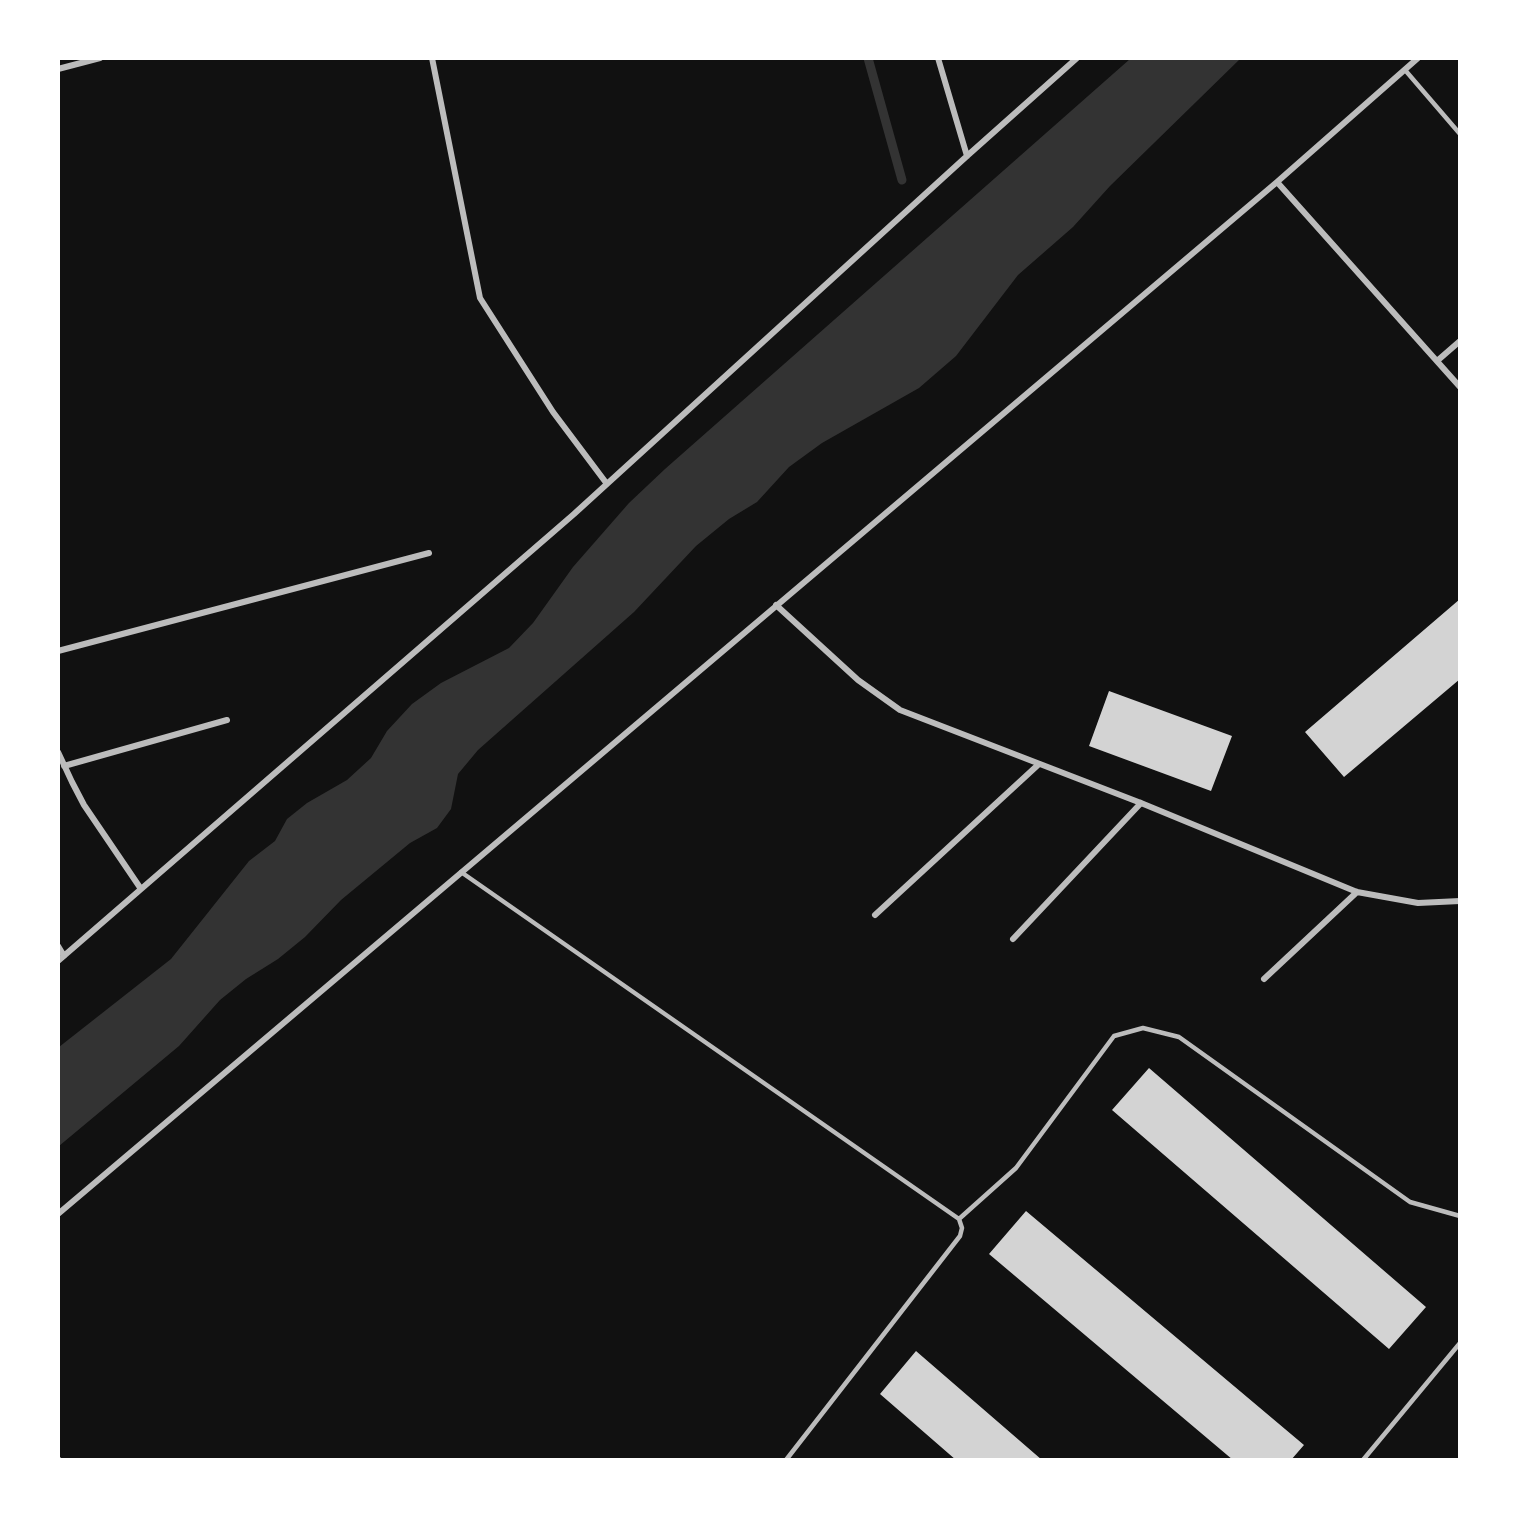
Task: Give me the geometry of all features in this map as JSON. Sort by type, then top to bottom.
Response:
[{"type":"street","points":[[66,58],[69,67]]},
{"type":"street","points":[[58,69],[100,58]]},
{"type":"street","points":[[432,58],[480,298],[553,412],[607,484]]},
{"type":"street","points":[[938,58],[967,156]]},
{"type":"street","points":[[58,961],[607,484],[1077,58]]},
{"type":"street","points":[[58,1214],[1277,182],[1418,58]]},
{"type":"street","points":[[1277,182],[1460,387]]},
{"type":"street","points":[[1437,361],[1460,341]]},
{"type":"street","points":[[58,651],[429,553]]},
{"type":"street","points":[[776,605],[858,680],[900,710],[1141,803],[1357,892],[1418,903],[1460,901]]},
{"type":"street","points":[[64,766],[227,720]]},
{"type":"street","points":[[58,752],[84,805],[141,889]]},
{"type":"street","points":[[875,915],[1039,764]]},
{"type":"street","points":[[1013,939],[1141,803]]},
{"type":"street","points":[[1264,979],[1357,892]]},
{"type":"street","points":[[58,946],[64,956]]},
{"type":"lane","points":[[1405,70],[1460,134]]},
{"type":"lane","points":[[461,872],[959,1219],[962,1228],[960,1236],[786,1460]]},
{"type":"lane","points":[[959,1219],[1016,1168],[1114,1036],[1143,1028],[1179,1037],[1410,1202],[1460,1216]]},
{"type":"lane","points":[[1363,1460],[1460,1343]]},
{"type":"shaded area","points":[[1130,59],[1240,59],[1110,186],[1073,227],[1018,275],[956,356],[919,388],[822,443],[789,467],[757,502],[729,519],[696,546],[634,612],[478,750],[458,774],[451,809],[437,828],[410,843],[341,900],[305,937],[220,1000],[179,1046],[59,1146],[59,1047],[171,959],[249,861],[275,841],[287,819],[307,803],[347,780],[371,758],[387,731],[412,704],[441,683],[509,648],[533,623],[573,567],[629,503],[665,469]]},
{"type":"building","points":[[1460,599],[1460,679],[1344,777],[1305,732]]},
{"type":"building","points":[[1109,691],[1232,736],[1211,791],[1089,746]]},
{"type":"building","points":[[1149,1068],[1426,1307],[1389,1349],[1112,1110]]},
{"type":"building","points":[[1026,1211],[1304,1445],[1291,1460],[1233,1460],[989,1254]]},
{"type":"building","points":[[916,1351],[1042,1460],[956,1460],[880,1394]]},
{"type":"waterway","points":[[868,58],[902,180]]}]
